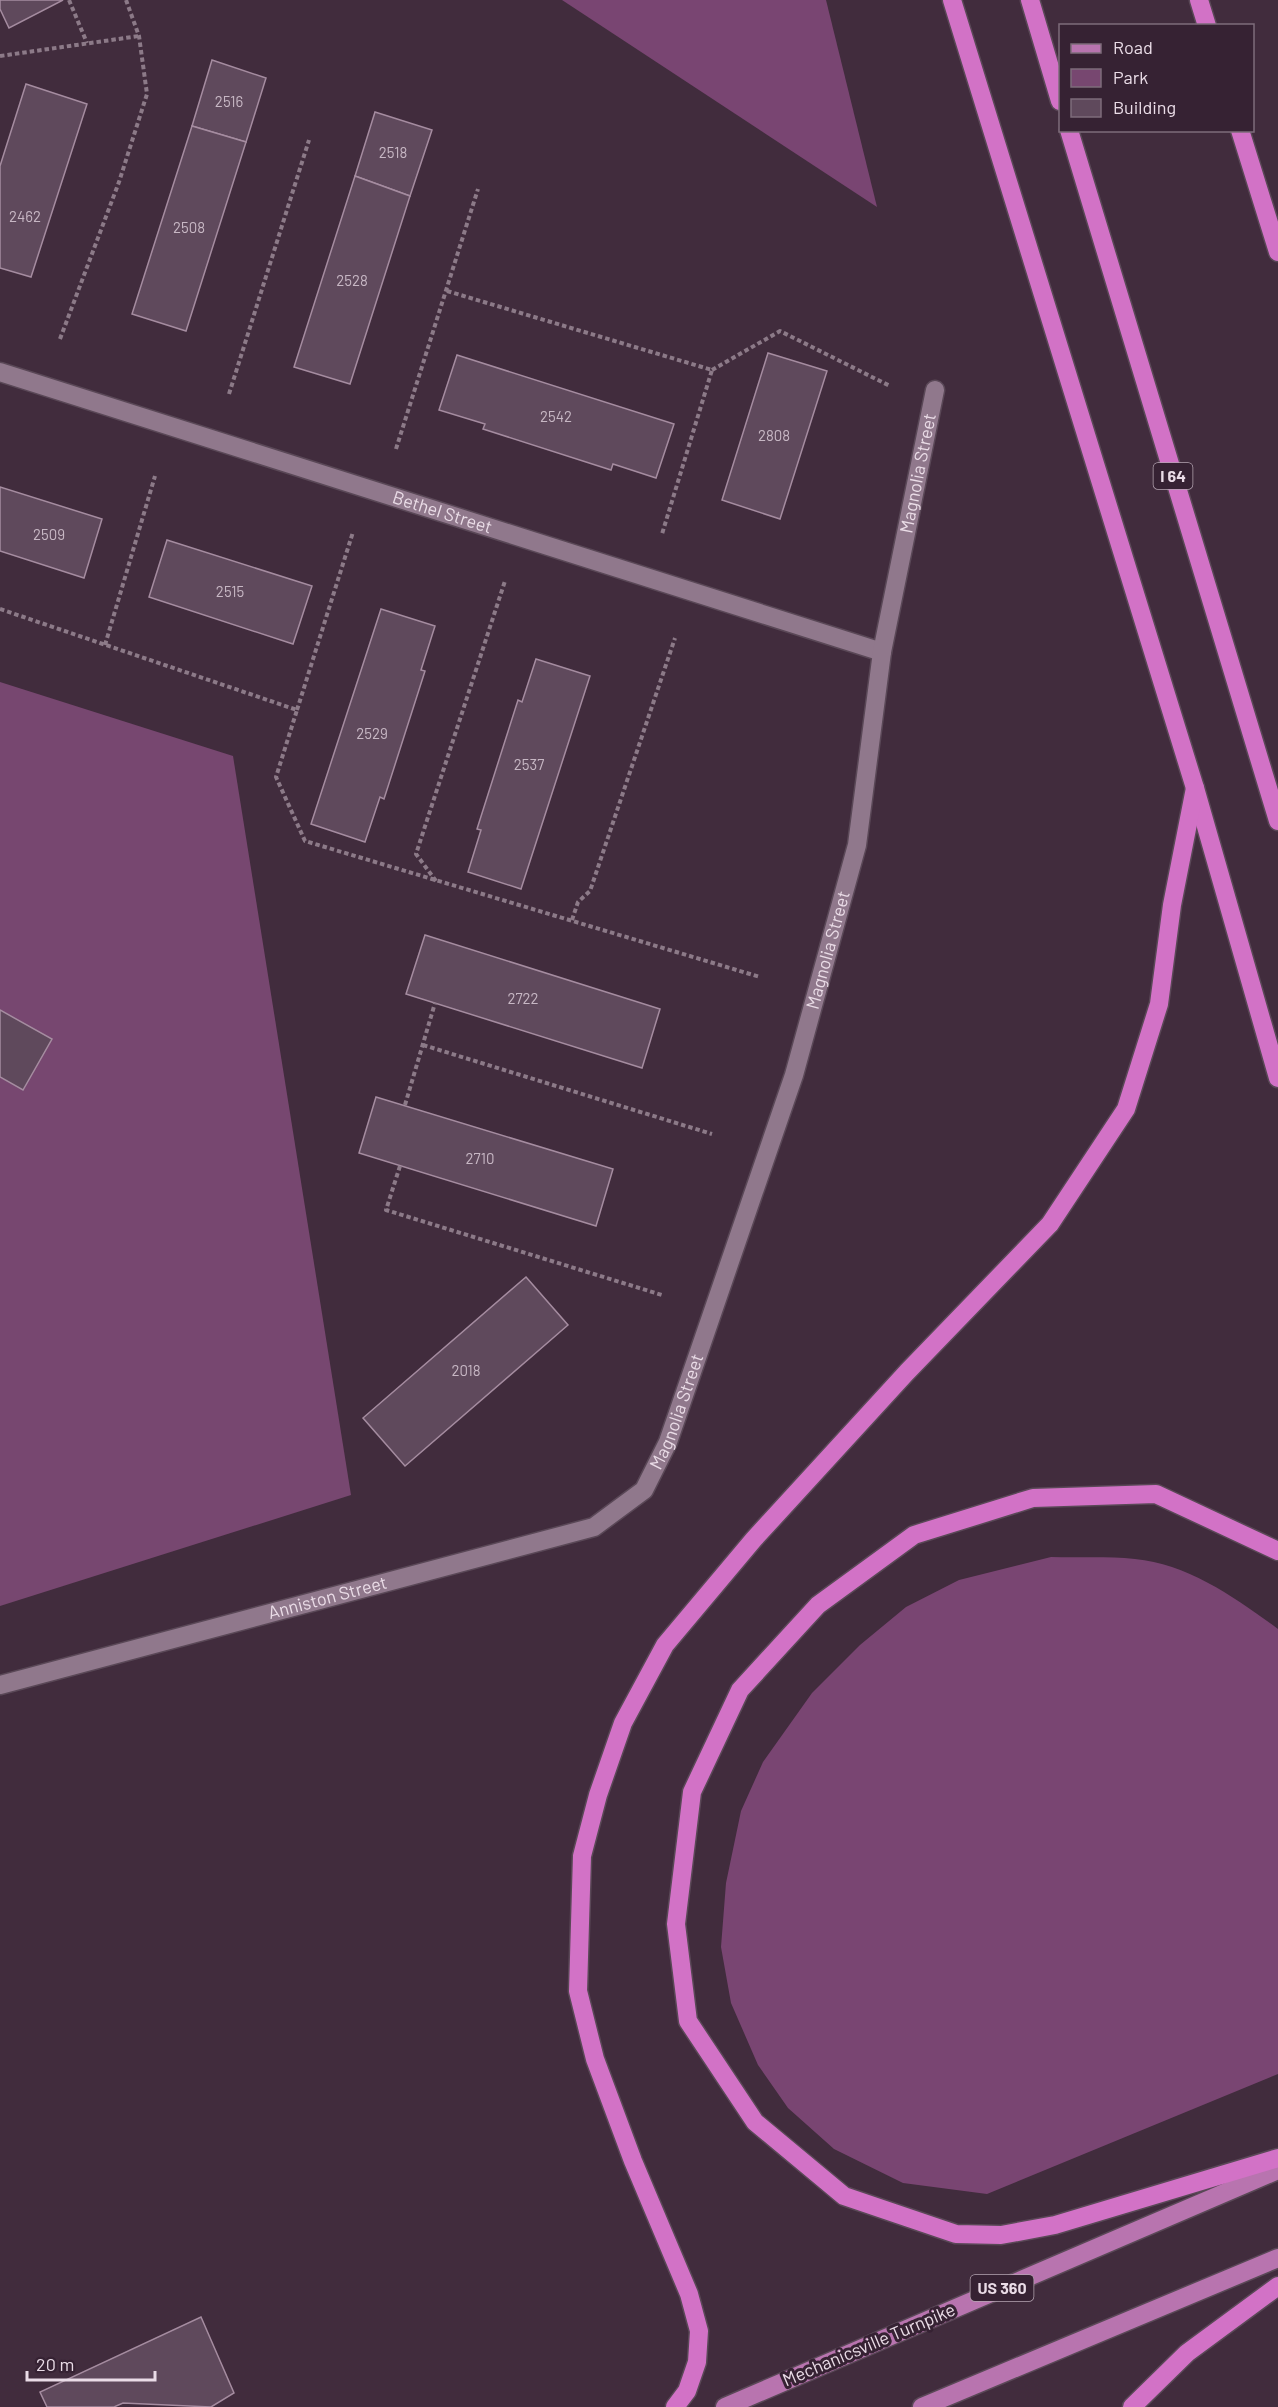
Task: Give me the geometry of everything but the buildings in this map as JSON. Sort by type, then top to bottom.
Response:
[{"type":"highway","points":[[952,0],[1195,788],[1278,1078]]},
{"type":"highway","points":[[1030,0],[1059,98]]},
{"type":"highway","points":[[1199,0],[1206,24]]},
{"type":"highway","name":"I 64","points":[[1071,132],[1278,821]]},
{"type":"highway","points":[[1241,132],[1278,252]]},
{"type":"highway","points":[[1260,194],[1278,229]]},
{"type":"highway","points":[[675,2407],[687,2391],[697,2362],[699,2331],[689,2294],[633,2161],[595,2059],[578,1991],[582,1856],[598,1795],[623,1723],[665,1645],[754,1539],[906,1372],[1050,1224],[1126,1109],[1159,1004],[1172,905],[1195,788]]},
{"type":"highway","points":[[1278,1551],[1156,1494],[1033,1498],[914,1535],[818,1605],[740,1690],[692,1792],[676,1924],[688,2021],[755,2121],[844,2196],[956,2234],[1000,2235],[1055,2225],[1278,2157]]},
{"type":"highway","points":[[1132,2407],[1187,2353],[1278,2286]]},
{"type":"main road","name":"Mechanicsville Turnpike","points":[[725,2407],[1278,2169]]},
{"type":"main road","points":[[922,2407],[1278,2258]]},
{"type":"street","name":"Bethel Street","points":[[0,372],[882,652]]},
{"type":"street","name":"Magnolia Street","points":[[644,1490],[668,1442],[794,1074],[857,845],[882,652],[935,390]]},
{"type":"street","name":"Anniston Street","points":[[0,1685],[594,1527],[644,1490]]},
{"type":"path","points":[[69,0],[87,44]]},
{"type":"path","points":[[60,339],[119,182],[147,94],[139,36],[126,0]]},
{"type":"path","points":[[0,56],[139,36]]},
{"type":"path","points":[[229,394],[309,140]]},
{"type":"path","points":[[396,449],[478,189]]},
{"type":"path","points":[[447,291],[712,370]]},
{"type":"path","points":[[662,534],[712,370],[780,331],[890,386]]},
{"type":"path","points":[[105,645],[155,476]]},
{"type":"path","points":[[353,532],[276,777],[305,841],[760,977]]},
{"type":"path","points":[[436,882],[416,854],[505,581]]},
{"type":"path","points":[[0,609],[297,710]]},
{"type":"path","points":[[572,920],[578,902],[590,891],[675,638]]},
{"type":"path","points":[[405,1105],[435,1003]]},
{"type":"path","points":[[423,1045],[712,1134]]},
{"type":"path","points":[[400,1166],[386,1210],[662,1295]]},
{"type":"green space","points":[[0,682],[233,756],[351,1495],[0,1606]]},
{"type":"shaded area","points":[[562,0],[826,0],[877,207]]},
{"type":"shaded area","points":[[1051,1557],[1135,1559],[1174,1568],[1211,1584],[1278,1629],[1278,2074],[987,2194],[903,2183],[834,2149],[788,2108],[758,2065],[731,2003],[721,1947],[726,1883],[741,1811],[763,1762],[812,1693],[860,1645],[906,1607],[959,1580]]}]
